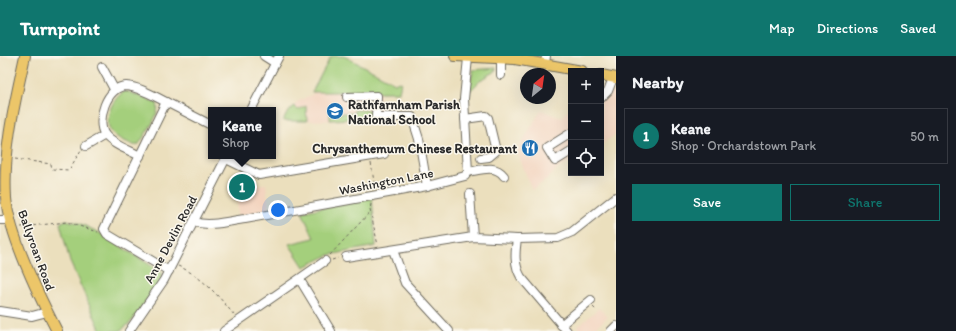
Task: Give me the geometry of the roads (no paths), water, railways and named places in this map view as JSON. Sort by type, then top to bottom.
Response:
[{"type":"main road","name":"Ballyroan Road","points":[[25,56],[6,159],[6,199],[11,220],[47,312],[57,331]]},
{"type":"main road","points":[[455,56],[468,58],[546,60],[572,68]]},
{"type":"main road","points":[[604,76],[614,78]]},
{"type":"street","points":[[253,107],[277,59],[264,56]]},
{"type":"street","points":[[468,58],[464,99],[468,172]]},
{"type":"street","points":[[501,58],[501,74]]},
{"type":"street","points":[[102,67],[114,89]]},
{"type":"street","points":[[604,95],[608,91],[614,78]]},
{"type":"street","points":[[140,156],[117,145],[105,135],[102,122],[103,111],[107,99],[114,89],[124,86],[133,87],[208,123]]},
{"type":"street","points":[[348,97],[376,96],[376,117],[412,117],[419,139],[427,186]]},
{"type":"street","points":[[166,102],[103,232],[169,270]]},
{"type":"street","points":[[464,119],[486,116],[488,118],[496,151],[488,157],[481,158]]},
{"type":"street","points":[[84,148],[105,135]]},
{"type":"street","points":[[568,135],[547,148],[555,161],[568,153]]},
{"type":"street","points":[[231,159],[259,175],[384,154]]},
{"type":"street","name":"Anne Devlin Road","points":[[131,330],[169,270],[226,159]]},
{"type":"street","name":"Washington Lane","points":[[194,222],[200,224],[217,223],[427,186],[454,180],[465,176],[468,172],[491,168],[497,169],[504,176]]},
{"type":"street","points":[[470,194],[473,238]]},
{"type":"street","points":[[342,257],[473,238],[558,238],[572,232],[616,197]]},
{"type":"street","points":[[0,220],[11,220]]},
{"type":"street","points":[[517,239],[515,260],[519,274],[564,328],[591,300]]},
{"type":"street","points":[[393,250],[405,283],[449,331]]},
{"type":"street","points":[[230,329],[300,280],[327,259]]},
{"type":"street","points":[[300,280],[331,331]]},
{"type":"street","points":[[0,311],[32,316],[47,312]]},
{"type":"street","points":[[611,331],[616,326]]},
{"type":"place","name":"Rathfarnham Parish National School","points":[[335,111]]},
{"type":"place","name":"Chrysanthemum Chinese Restaurant","points":[[530,148]]},
{"type":"place","name":"Keane","points":[[242,187]]}]
